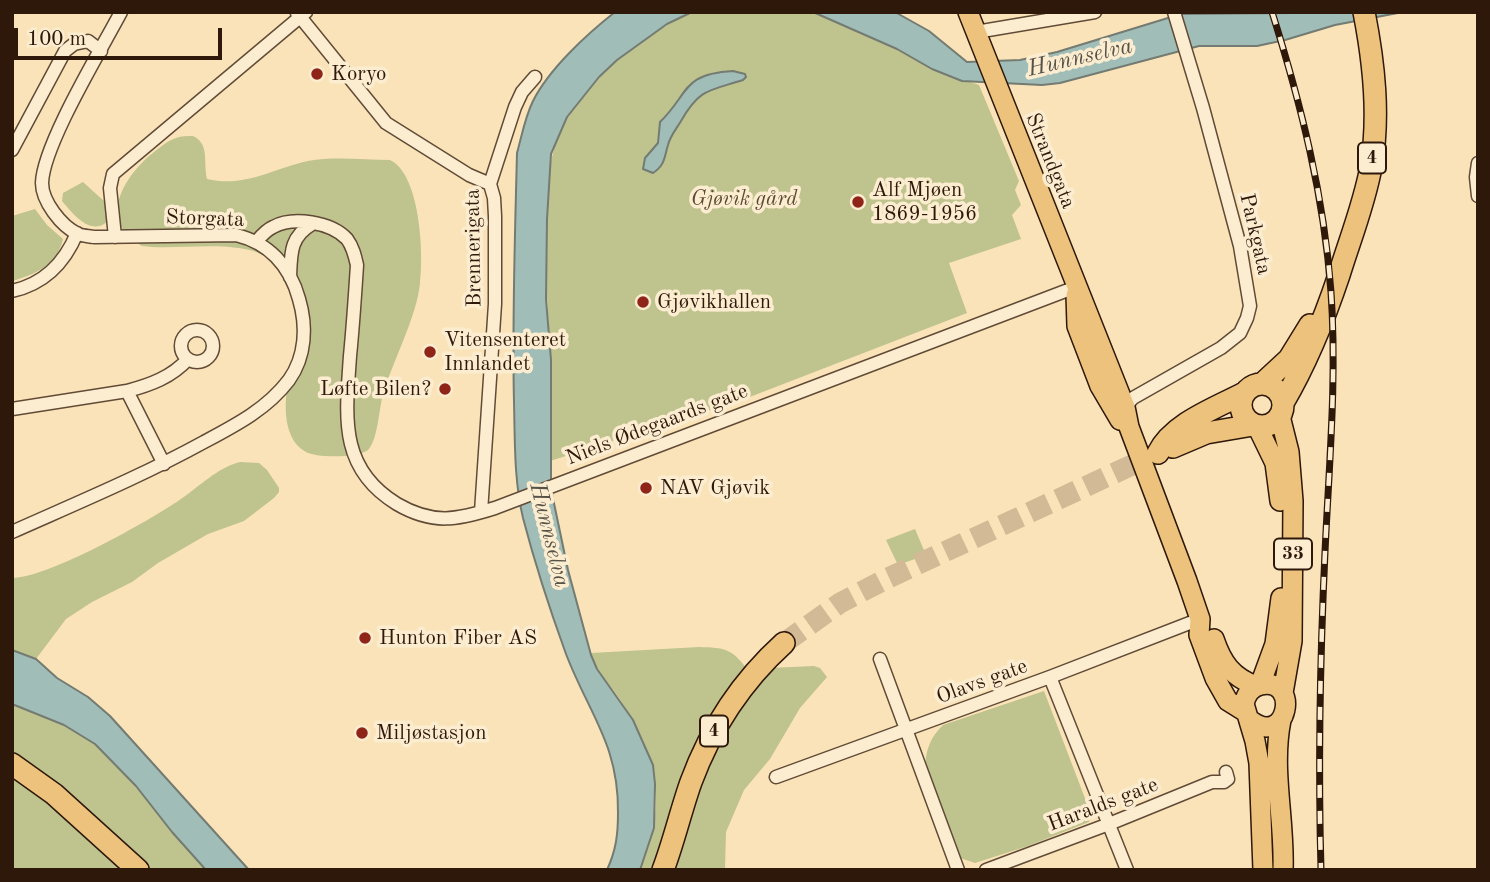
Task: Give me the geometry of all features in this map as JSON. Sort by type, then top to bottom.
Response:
[{"type":"highway","name":"4","points":[[1339,274],[1289,359],[1253,389],[1195,419],[1175,433],[1163,443],[1158,453],[1206,433],[1270,425],[1281,409],[1320,331],[1357,224],[1371,166],[1375,100],[1364,12]]},
{"type":"highway","points":[[1255,426],[1247,421],[1240,407],[1253,389],[1276,390],[1281,409]]},
{"type":"highway","name":"4","points":[[663,870],[690,784],[715,730],[742,688],[784,643]]},
{"type":"highway","points":[[12,764],[54,794],[138,870]]},
{"type":"main road","name":"Strandgata","points":[[968,12],[1125,407],[1129,427],[1188,581],[1200,619],[1199,635],[1222,692],[1228,701],[1247,716]]},
{"type":"main road","name":"Strandgata","points":[[1076,287],[1077,326],[1100,386],[1119,418],[1129,427]]},
{"type":"main road","name":"33","points":[[1281,409],[1289,452],[1293,501],[1293,630],[1283,693],[1287,707],[1281,720],[1276,761],[1281,806],[1283,870]]},
{"type":"main road","name":"33","points":[[1247,716],[1246,697],[1258,685],[1275,644],[1279,624],[1280,495],[1275,463],[1255,426]]},
{"type":"main road","name":"Strandgata","points":[[1200,619],[1212,632],[1225,666],[1242,681],[1258,685]]},
{"type":"main road","points":[[1258,685],[1273,685],[1283,693]]},
{"type":"main road","points":[[1247,716],[1255,725],[1269,727],[1281,720]]},
{"type":"main road","points":[[1247,716],[1259,763],[1263,870]]},
{"type":"street","points":[[12,291],[42,278],[58,265],[70,249],[77,233],[65,224],[45,199],[43,174],[63,122],[121,12]]},
{"type":"street","points":[[979,40],[1095,12]]},
{"type":"street","points":[[115,237],[110,188],[113,174],[301,14],[386,123],[469,175],[490,184]]},
{"type":"street","name":"Parkgata","points":[[1125,407],[1133,398],[1240,333],[1250,306],[1240,246],[1175,15]]},
{"type":"street","points":[[12,150],[65,51],[74,44],[88,41],[101,51]]},
{"type":"street","name":"Brennerigata","points":[[481,512],[495,304],[495,216],[490,184],[515,107],[535,77]]},
{"type":"street","points":[[1478,163],[1478,196]]},
{"type":"street","name":"Niels Ødegaards gate","points":[[256,242],[275,226],[297,222],[334,230],[346,239],[354,251],[357,265],[346,421],[349,440],[359,466],[370,483],[388,498],[424,517],[448,519],[481,512],[512,501],[1076,287]]},
{"type":"street","points":[[290,277],[295,238],[300,230],[312,224]]},
{"type":"street","name":"Storgata","points":[[12,533],[164,464],[249,418],[271,401],[290,378],[301,358],[304,332],[301,304],[290,277],[277,257],[256,242],[236,235],[219,234],[94,237],[77,233]]},
{"type":"street","points":[[12,409],[142,387],[169,375],[188,359]]},
{"type":"street","points":[[127,391],[164,464]]},
{"type":"street","name":"Olavs gate","points":[[776,777],[906,731],[1200,619]]},
{"type":"street","points":[[880,659],[958,870]]},
{"type":"street","points":[[1050,677],[1127,870]]},
{"type":"street","name":"Haralds gate","points":[[986,870],[1212,782],[1224,782],[1228,779],[1226,772]]},
{"type":"green space","name":"Gjøvik gård","points":[[692,12],[813,12],[897,49],[932,69],[979,85],[1019,181],[1015,190],[1021,205],[1012,215],[1021,239],[949,263],[967,313],[742,400],[550,461],[551,360],[545,235],[546,201],[556,141],[567,117],[591,84],[639,43]]},
{"type":"green space","points":[[193,136],[204,149],[207,179],[246,179],[308,161],[339,158],[390,160],[400,168],[408,181],[414,197],[420,235],[421,270],[418,296],[383,394],[376,432],[368,450],[363,453],[347,456],[311,454],[292,437],[286,403],[291,370],[298,350],[298,314],[292,290],[272,261],[245,249],[228,247],[142,246],[129,237],[121,226],[118,202],[139,166],[169,141]]},
{"type":"green space","points":[[83,182],[105,202],[107,222],[101,226],[82,222],[62,201],[63,193]]},
{"type":"green space","points":[[35,209],[47,225],[63,239],[51,262],[12,281],[12,216]]},
{"type":"green space","points":[[240,462],[259,463],[267,470],[279,488],[274,498],[244,521],[208,534],[158,563],[132,582],[92,602],[66,619],[36,659],[12,650],[12,578],[49,569],[98,547],[166,509],[216,473]]},
{"type":"green space","points":[[915,529],[926,555],[898,565],[886,540]]},
{"type":"green space","points":[[699,647],[727,650],[747,669],[814,666],[820,668],[827,677],[800,708],[770,759],[744,790],[726,832],[725,870],[640,870],[654,823],[655,781],[643,740],[619,698],[599,671],[591,653]]},
{"type":"green space","points":[[1044,691],[1091,814],[1089,822],[975,863],[960,858],[925,768],[932,739],[943,725]]},
{"type":"green space","points":[[12,704],[64,725],[95,744],[136,786],[206,870],[12,870]]},
{"type":"water","name":"Hunnselva","points":[[615,12],[692,12],[667,24],[617,60],[599,77],[567,117],[551,154],[546,299],[551,360],[551,489],[568,570],[591,655],[597,669],[633,720],[653,765],[654,828],[640,870],[607,870],[618,828],[614,768],[601,730],[566,654],[538,570],[520,504],[515,446],[513,371],[517,153],[528,113],[540,89],[570,53]]},
{"type":"water","name":"Hunnselva","points":[[813,12],[895,12],[929,31],[967,62],[1020,60],[1057,52],[1181,14],[1403,12],[1335,25],[1257,46],[1199,46],[1060,83],[1042,85],[962,81]]},
{"type":"water","points":[[733,71],[745,74],[746,77],[700,96],[672,135],[660,167],[653,173],[643,169],[645,158],[658,143],[660,122],[688,87],[704,76]]},
{"type":"water","points":[[12,650],[36,659],[57,678],[88,697],[110,716],[249,870],[206,870],[136,786],[95,744],[64,725],[12,704]]},
{"type":"tunnel","points":[[784,643],[840,603],[886,579],[1158,453]]},
{"type":"railway","points":[[1272,12],[1317,185],[1328,256],[1333,325],[1333,390],[1320,711],[1321,870]]},
{"type":"place","name":"Koryo","points":[[317,74]]},
{"type":"place","name":"Alf Mjøen 1869-1956","points":[[858,202]]},
{"type":"place","name":"Gjøvikhallen","points":[[643,302]]},
{"type":"place","name":"Vitensenteret Innlandet","points":[[430,352]]},
{"type":"place","name":"Løfte Bilen?","points":[[445,389]]},
{"type":"place","name":"NAV Gjøvik","points":[[646,488]]},
{"type":"place","name":"Hunton Fiber AS","points":[[365,638]]},
{"type":"place","name":"Miljøstasjon","points":[[362,733]]}]
